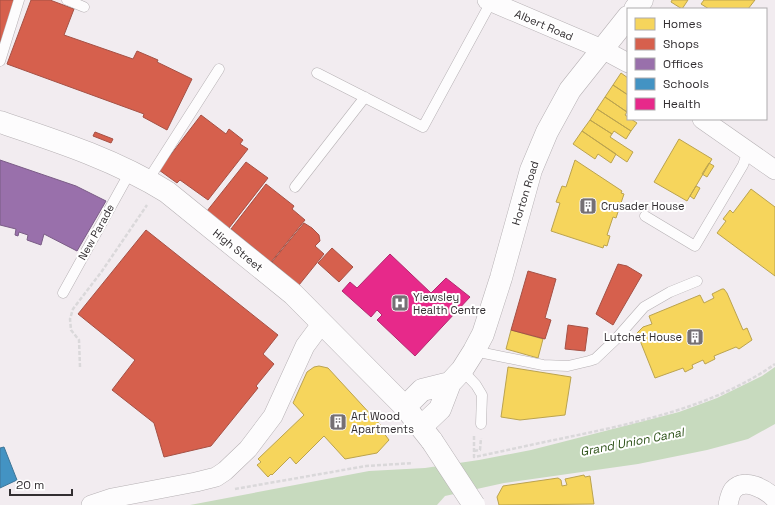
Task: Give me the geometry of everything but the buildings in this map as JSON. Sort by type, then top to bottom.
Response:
[{"type":"street","points":[[636,8],[642,0]]},
{"type":"street","name":"Albert Road","points":[[489,1],[602,49],[627,62]]},
{"type":"street","name":"Horton Road","points":[[426,434],[456,376],[474,351],[483,334],[501,278],[518,211],[536,157],[547,132],[570,90],[627,18]]},
{"type":"street","points":[[703,120],[775,170]]},
{"type":"street","name":"High Street","points":[[0,122],[61,142],[146,180],[293,294],[405,407],[426,434],[474,505]]},
{"type":"street","points":[[90,505],[112,498],[216,477],[225,471],[248,450],[273,416],[305,346],[322,323]]},
{"type":"street","points":[[405,407],[422,390],[456,376]]},
{"type":"street","points":[[728,505],[731,493],[740,485],[746,484],[755,486],[775,499]]},
{"type":"lane","points":[[0,60],[19,0]]},
{"type":"lane","points":[[67,0],[84,7]]},
{"type":"lane","points":[[317,73],[423,126],[489,1]]},
{"type":"lane","name":"New Parade","points":[[63,293],[146,180],[219,69]]},
{"type":"lane","points":[[295,187],[365,97]]},
{"type":"lane","points":[[645,216],[695,246],[743,165],[748,151]]},
{"type":"lane","points":[[474,351],[543,365],[568,366],[589,362],[595,359],[615,340],[644,307],[670,292],[697,281]]},
{"type":"lane","points":[[456,376],[476,385],[482,395],[481,424]]},
{"type":"path","points":[[80,367],[79,340],[71,330],[70,319],[73,310],[102,271],[146,180]]},
{"type":"path","points":[[474,451],[474,457],[618,426],[704,402],[759,375],[775,364]]},
{"type":"path","points":[[227,491],[366,466],[413,463]]},
{"type":"water","name":"Grand Union Canal","points":[[775,367],[775,424],[748,439],[707,450],[638,464],[504,483],[445,496],[437,505],[190,505],[369,471],[425,468],[531,450],[679,412],[717,398],[762,376]]},
{"type":"place","name":"Crusader House","points":[[588,206]]},
{"type":"place","name":"Yiewsley Health Centre","points":[[400,303]]},
{"type":"place","name":"Lutchet House","points":[[695,337]]},
{"type":"place","name":"Art Wood Apartments","points":[[338,422]]}]
